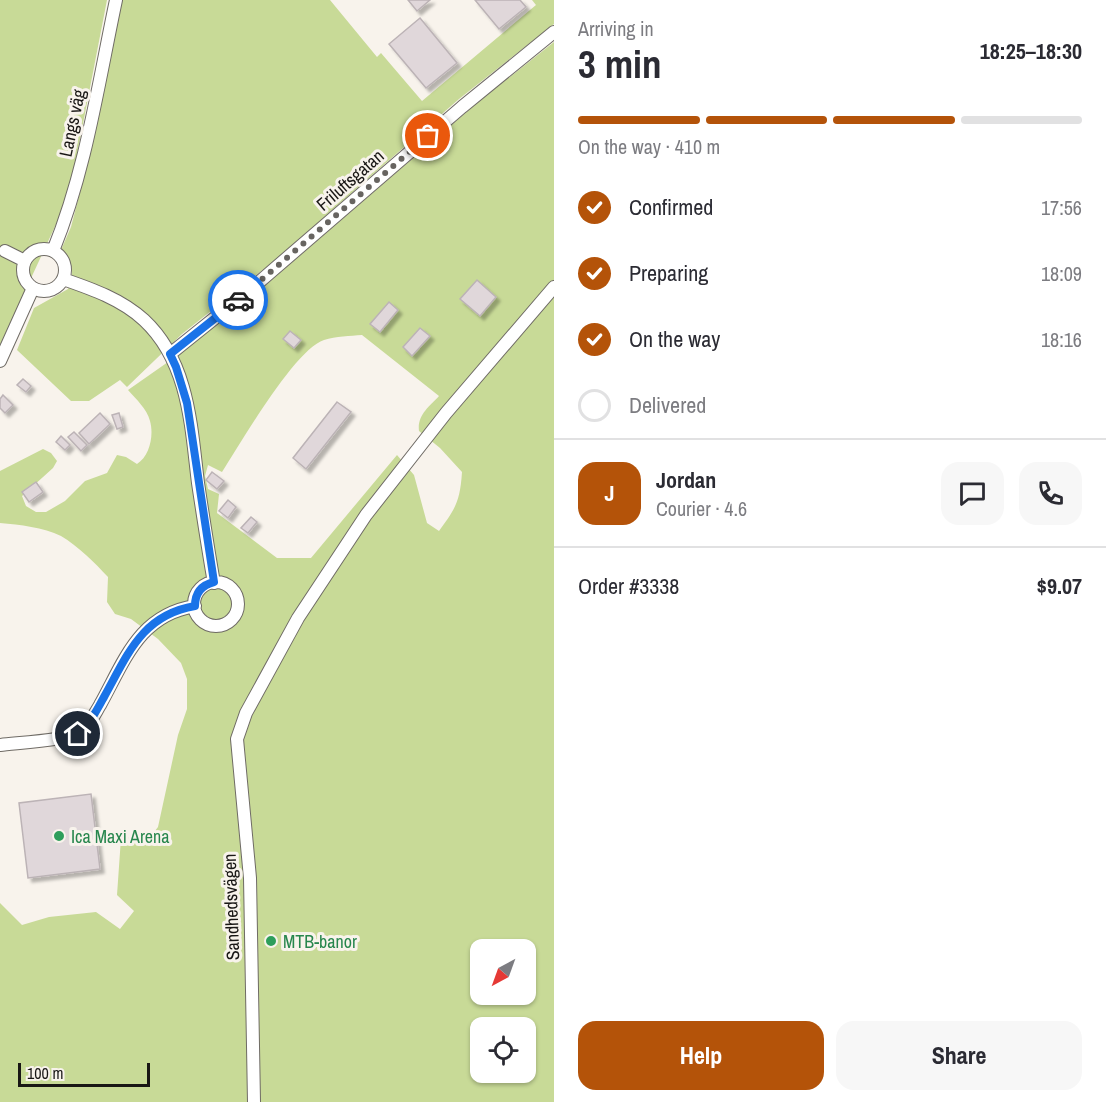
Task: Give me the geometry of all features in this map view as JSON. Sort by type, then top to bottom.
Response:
[{"type":"street","name":"Langs väg","points":[[53,251],[78,179],[116,0]]},
{"type":"street","name":"Friluftsgatan","points":[[170,354],[252,289],[462,106],[554,32]]},
{"type":"street","points":[[45,249],[53,251],[61,257],[64,264],[63,279],[50,290],[43,291],[33,288],[25,277],[25,261],[37,251],[45,249]]},
{"type":"street","points":[[5,251],[25,261]]},
{"type":"street","points":[[63,279],[100,292],[127,306],[151,327],[170,354],[187,403],[214,582]]},
{"type":"street","name":"Sandhedsvägen","points":[[254,1102],[250,878],[237,739],[246,713],[298,618],[366,515],[447,413],[554,287]]},
{"type":"street","points":[[0,361],[33,288]]},
{"type":"street","points":[[214,582],[228,586],[237,596],[238,607],[232,620],[219,626],[209,624],[198,616],[195,606],[195,599],[200,590],[214,582]]},
{"type":"street","points":[[0,745],[78,734],[90,722],[131,648],[148,628],[166,613],[195,606]]},
{"type":"green space","points":[[0,0],[107,0],[74,170],[58,220],[0,345]]},
{"type":"green space","points":[[122,0],[330,0],[377,57],[381,53],[422,101],[536,5],[532,0],[554,0],[554,24],[459,99],[274,261],[182,334],[127,387],[120,380],[89,401],[71,401],[17,350],[34,308],[68,289],[72,268],[61,250],[71,227],[88,161]]},
{"type":"green space","points":[[554,42],[554,1102],[0,1102],[0,903],[22,925],[49,917],[96,912],[120,929],[134,911],[117,895],[121,838],[151,836],[158,827],[178,735],[187,709],[187,679],[181,663],[158,639],[131,619],[115,614],[107,602],[108,577],[80,550],[61,536],[47,530],[0,523],[0,471],[43,449],[51,453],[57,461],[53,468],[22,496],[26,506],[36,512],[46,512],[65,501],[85,481],[107,473],[117,455],[126,457],[137,464],[148,451],[151,427],[146,412],[128,390],[188,348],[268,283],[477,103]],"holes":[[[362,335],[439,396],[422,416],[419,431],[440,448],[462,472],[456,504],[439,531],[427,523],[414,475],[397,455],[311,558],[277,558],[217,513],[219,494],[208,489],[205,476],[208,465],[222,472],[284,378],[298,360],[324,340]]]},
{"type":"building","points":[[408,0],[430,0],[417,11]]},
{"type":"building","points":[[475,0],[520,0],[526,7],[499,29]]},
{"type":"building","points":[[420,18],[457,63],[426,88],[389,44]]},
{"type":"building","points":[[477,280],[496,297],[480,316],[460,299]]},
{"type":"building","points":[[389,302],[398,310],[380,332],[370,324]]},
{"type":"building","points":[[420,328],[430,336],[412,356],[403,347]]},
{"type":"building","points":[[290,331],[301,340],[294,348],[283,339]]},
{"type":"building","points":[[23,379],[31,386],[26,392],[17,385]]},
{"type":"building","points":[[3,395],[13,405],[5,413],[0,408],[0,399]]},
{"type":"building","points":[[337,402],[351,412],[306,469],[293,458]]},
{"type":"building","points":[[100,413],[110,424],[89,444],[79,433]]},
{"type":"building","points":[[119,413],[123,427],[117,429],[112,415]]},
{"type":"building","points":[[74,432],[87,445],[81,451],[68,437]]},
{"type":"building","points":[[61,436],[70,445],[65,450],[56,442]]},
{"type":"building","points":[[212,472],[224,481],[217,489],[206,480]]},
{"type":"building","points":[[36,482],[43,492],[29,502],[22,492]]},
{"type":"building","points":[[228,500],[236,507],[228,518],[219,511]]},
{"type":"building","points":[[251,517],[257,522],[248,533],[241,528]]},
{"type":"building","name":"Ica Maxi Arena","points":[[91,794],[100,869],[28,878],[19,803]]},
{"type":"way so far","points":[[238,300],[428,136]]},
{"type":"place","name":"Ica Maxi Arena","points":[[59,836]]},
{"type":"place","name":"MTB-banor","points":[[271,941]]},
{"type":"route","points":[[78,734],[90,722],[138,639],[166,613],[195,606],[195,599],[200,590],[214,582],[187,403],[170,354],[238,300]]}]
